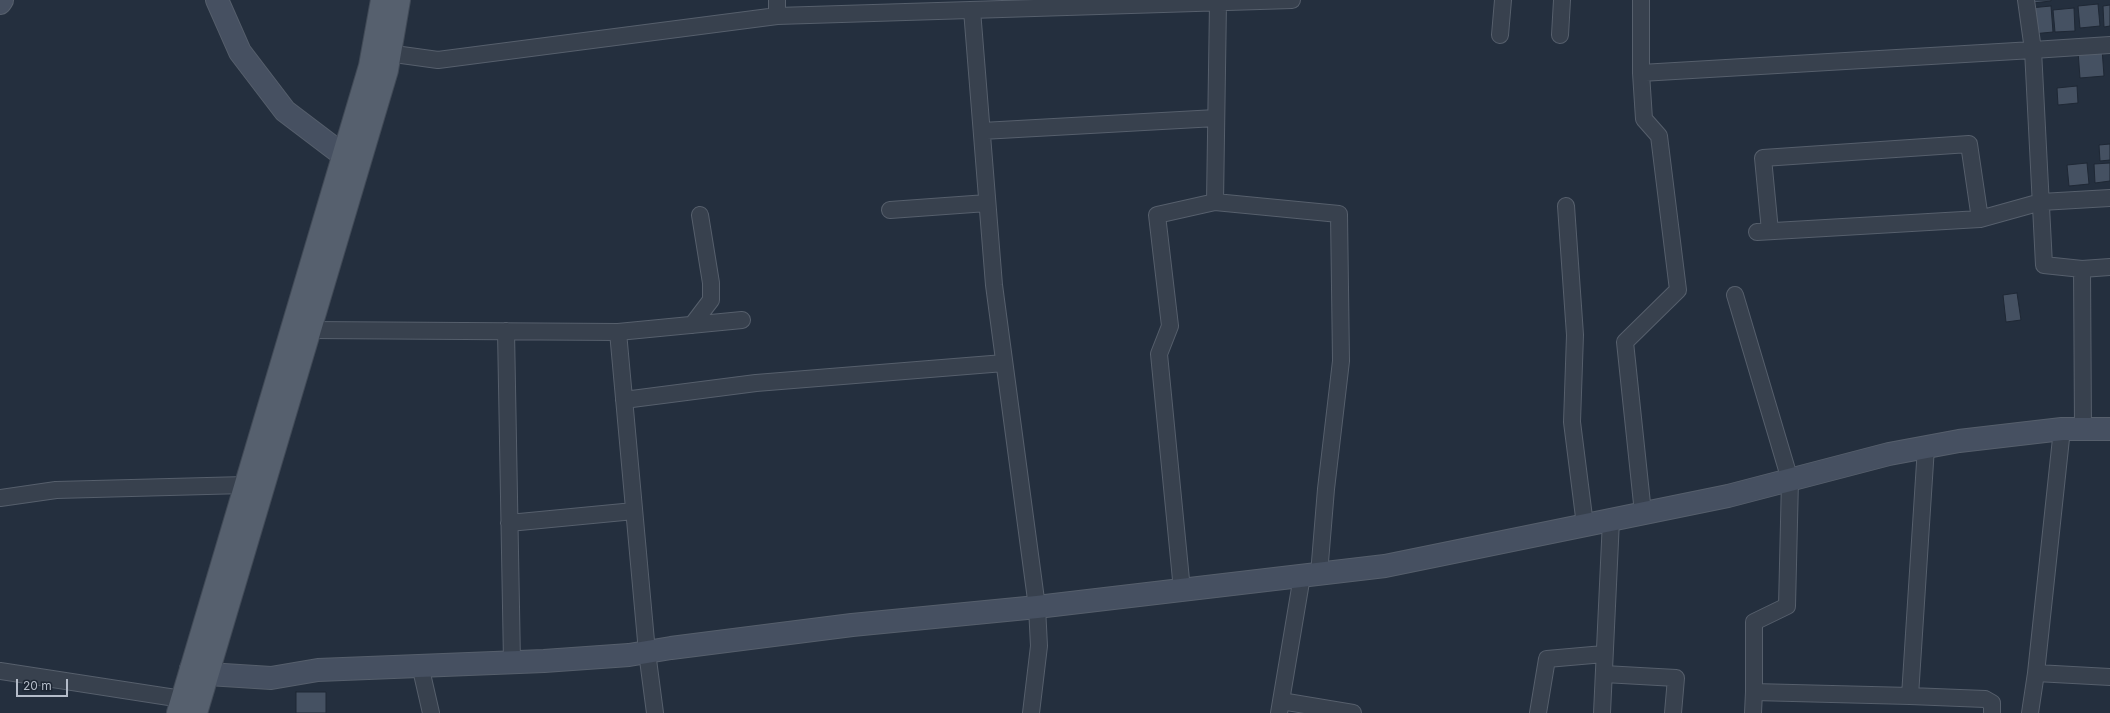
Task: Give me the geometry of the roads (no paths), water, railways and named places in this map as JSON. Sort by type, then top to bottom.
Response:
[{"type":"main road","points":[[200,671],[245,485],[351,158],[387,70],[381,52],[382,0]]},
{"type":"main road","points":[[381,52],[399,0]]},
{"type":"main road","points":[[186,708],[200,671],[309,330],[351,158]]},
{"type":"street","points":[[217,0],[240,52],[285,111],[351,158]]},
{"type":"street","points":[[777,16],[778,0]]},
{"type":"street","points":[[381,52],[438,60],[777,16],[972,10],[1082,3],[1292,0]]},
{"type":"street","points":[[1500,35],[1503,0]]},
{"type":"street","points":[[1560,35],[1562,0]]},
{"type":"street","points":[[1641,0],[1641,73],[1644,119],[1660,136],[1678,290],[1624,342],[1643,513]]},
{"type":"street","points":[[2026,0],[2033,50],[2044,265],[2082,269],[2110,267]]},
{"type":"street","points":[[1215,202],[1218,2]]},
{"type":"street","points":[[972,10],[994,285],[1037,607],[1039,646],[1031,713]]},
{"type":"street","points":[[1641,73],[2033,50],[2110,44]]},
{"type":"street","points":[[982,131],[1216,118]]},
{"type":"street","points":[[1980,219],[1969,144],[1763,158],[1763,231],[1980,219],[2041,202],[2110,198]]},
{"type":"street","points":[[1182,590],[1159,354],[1170,326],[1157,215],[1215,202],[1339,214],[1341,361],[1326,489],[1310,575],[1280,707],[1353,713]]},
{"type":"street","points":[[890,210],[987,204]]},
{"type":"street","points":[[1566,206],[1575,335],[1572,422],[1585,525]]},
{"type":"street","points":[[692,325],[711,300],[711,283],[700,215]]},
{"type":"street","points":[[2030,713],[2072,429],[2082,269]]},
{"type":"street","points":[[1735,296],[1790,480],[1788,606],[1754,622],[1753,713]]},
{"type":"street","points":[[309,330],[618,332],[742,320]]},
{"type":"street","points":[[506,331],[512,662]]},
{"type":"street","points":[[618,332],[647,652],[655,713]]},
{"type":"street","points":[[624,400],[756,383],[1004,363]]},
{"type":"street","points":[[200,671],[271,678],[318,670],[512,662],[629,655],[852,625],[1037,607],[1385,566],[1728,496],[1889,454],[1926,447],[2072,429],[2110,428]]},
{"type":"street","points":[[1910,696],[1926,447]]},
{"type":"street","points":[[0,498],[56,490],[245,485]]},
{"type":"street","points":[[509,523],[634,511]]},
{"type":"street","points":[[1602,713],[1611,520]]},
{"type":"street","points":[[1538,713],[1547,659],[1604,654]]},
{"type":"street","points":[[420,665],[431,713]]},
{"type":"street","points":[[0,671],[186,708]]},
{"type":"street","points":[[2036,673],[2110,677]]},
{"type":"street","points":[[1604,674],[1676,678],[1672,713]]},
{"type":"street","points":[[1754,692],[1985,699],[1992,703],[1992,713]]}]
